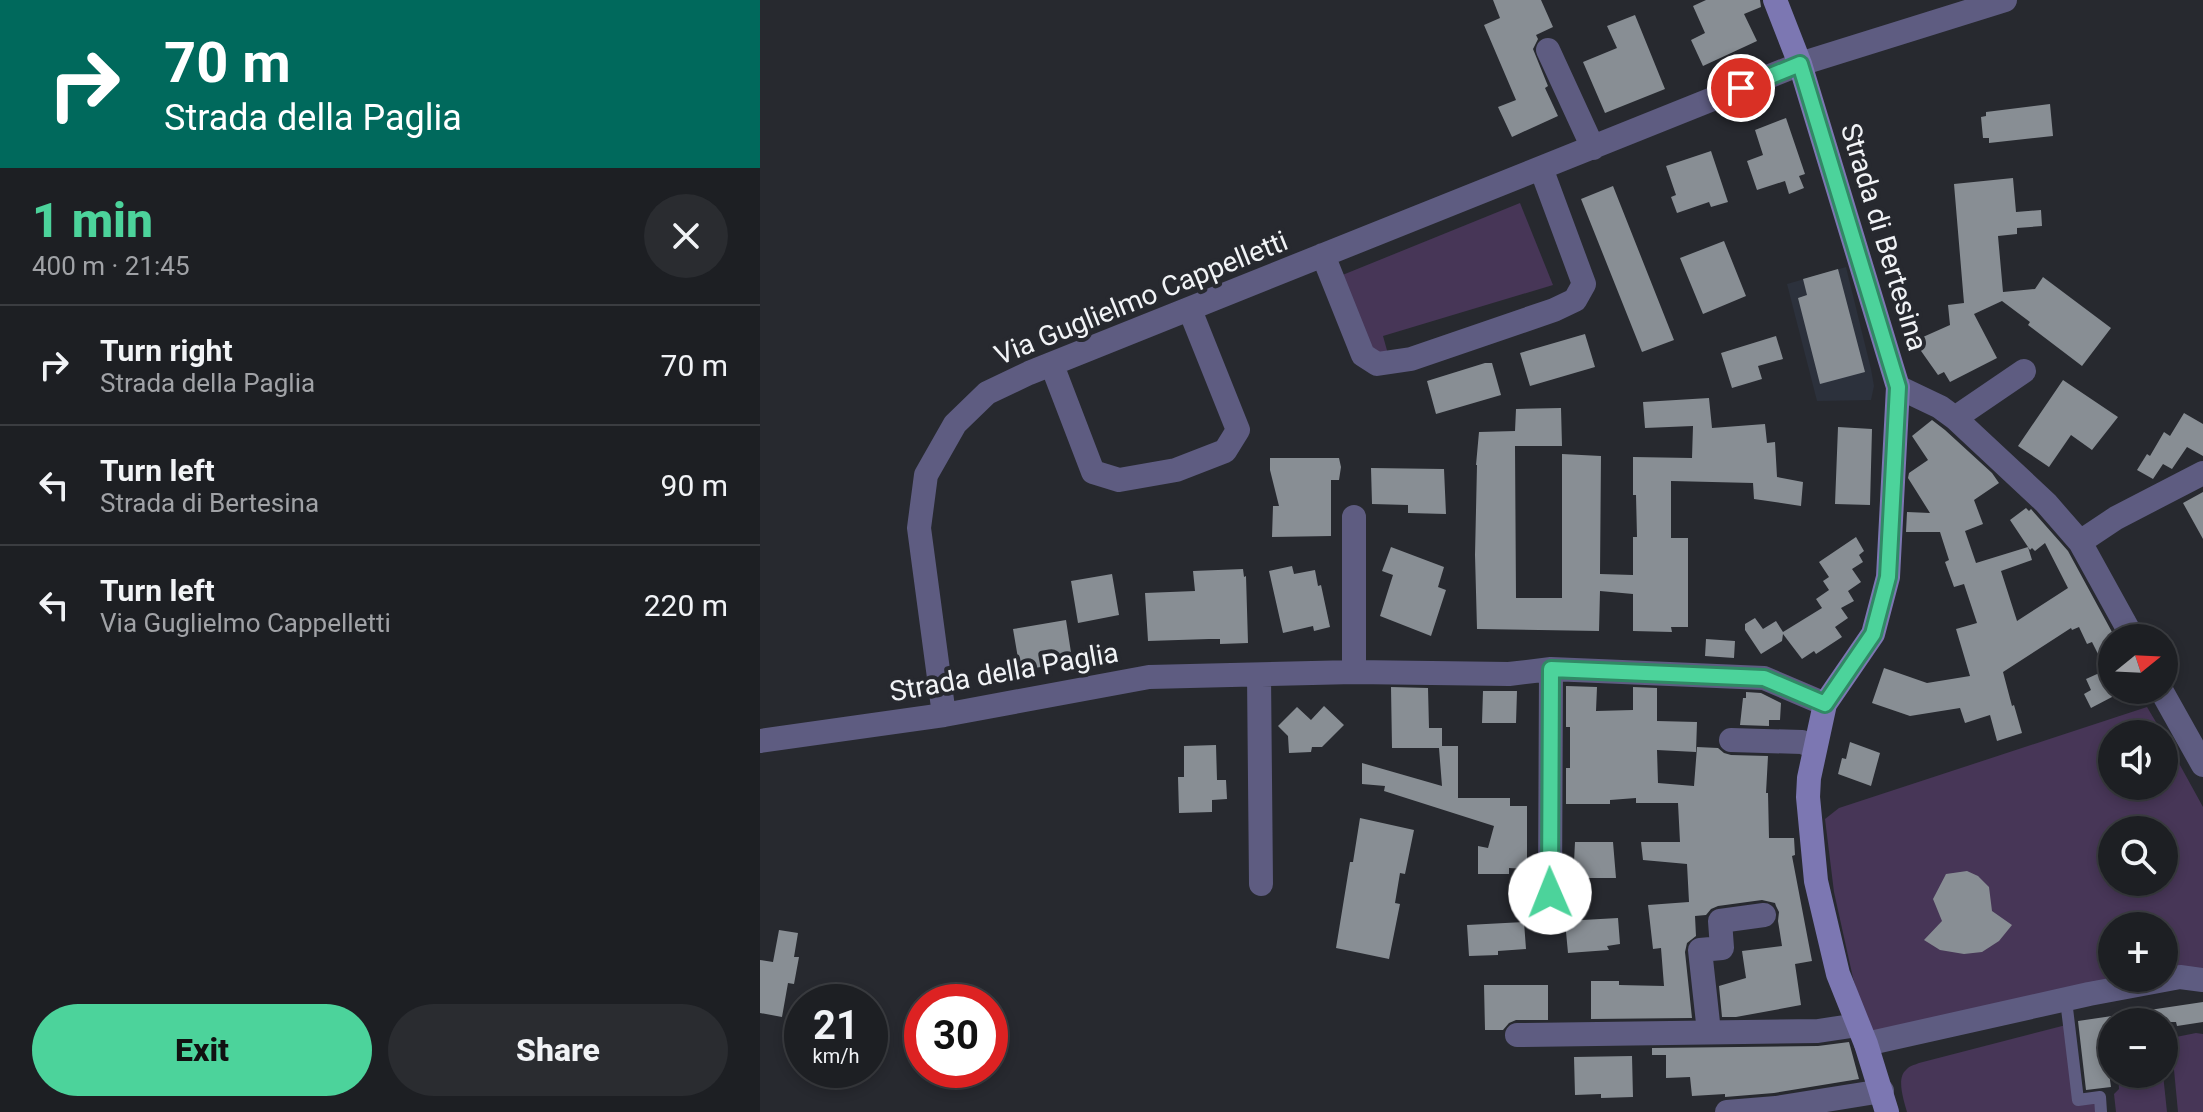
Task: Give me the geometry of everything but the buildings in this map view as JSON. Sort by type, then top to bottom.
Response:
[{"type":"street","name":"Strada di Bertesina","points":[[1727,1112],[1885,1102],[1838,974],[1816,881],[1808,797],[1809,778],[1825,704],[1873,634],[1888,577],[1898,387],[1800,64],[1775,0]]},
{"type":"street","points":[[1800,64],[2005,0]]},
{"type":"street","points":[[1548,50],[1593,148]]},
{"type":"street","name":"Via Guglielmo Cappelletti","points":[[944,715],[919,528],[926,475],[955,424],[987,393],[1029,373],[1800,64]]},
{"type":"street","points":[[1323,255],[1363,355],[1377,364],[1411,359],[1554,310],[1575,300],[1584,284],[1541,168]]},
{"type":"street","points":[[1052,365],[1093,472],[1119,480],[1176,470],[1225,451],[1238,430],[1190,310]]},
{"type":"street","points":[[1955,418],[2024,371]]},
{"type":"street","points":[[1898,387],[1940,407],[1955,418],[2046,503],[2080,542],[2125,624]]},
{"type":"street","points":[[2080,542],[2116,518],[2203,473]]},
{"type":"street","points":[[1354,517],[1354,672]]},
{"type":"street","points":[[1550,893],[1551,669]]},
{"type":"street","name":"Strada della Paglia","points":[[760,741],[944,715],[1149,677],[1354,672],[1509,674],[1551,669],[1764,678],[1825,704]]},
{"type":"street","points":[[1259,675],[1261,884]]},
{"type":"street","points":[[2170,704],[2191,735],[2203,765]]},
{"type":"street","points":[[1731,740],[1802,742],[1815,747]]},
{"type":"street","points":[[1709,1032],[1700,950],[1722,948],[1720,921],[1764,915]]},
{"type":"street","points":[[1517,1035],[1818,1031],[1862,1034],[2066,1000],[2180,977],[2203,980]]},
{"type":"lane","points":[[2066,1000],[2078,1100],[2100,1097],[2101,1112]]},
{"type":"shaded area","points":[[1520,203],[1553,285],[1383,336],[1388,354],[1370,351],[1340,276]]},
{"type":"shaded area","points":[[1846,267],[1871,369],[1874,386],[1871,400],[1817,401],[1787,284]]},
{"type":"shaded area","points":[[2147,707],[2155,720],[2107,720]]},
{"type":"shaded area","points":[[2098,723],[2098,800],[2178,800],[2178,761],[2203,807],[2203,983],[2178,988],[2178,912],[2098,912],[2098,992],[2154,992],[1885,1042],[1867,1024],[1853,978],[1834,892],[1825,819],[1839,808]]},
{"type":"shaded area","points":[[2066,1025],[2075,1095],[2096,1104],[2097,1112],[1907,1112],[1901,1084],[1903,1074],[1910,1067]]},
{"type":"shaded area","points":[[2203,1034],[2203,1112],[2178,1112],[2178,1037]]},
{"type":"shaded area","points":[[2164,1088],[2167,1112],[2116,1112],[2114,1094],[2119,1089]]},
{"type":"route","points":[[1550,893],[1551,669],[1764,678],[1825,704],[1873,634],[1888,577],[1898,387],[1800,64],[1741,88]]}]
